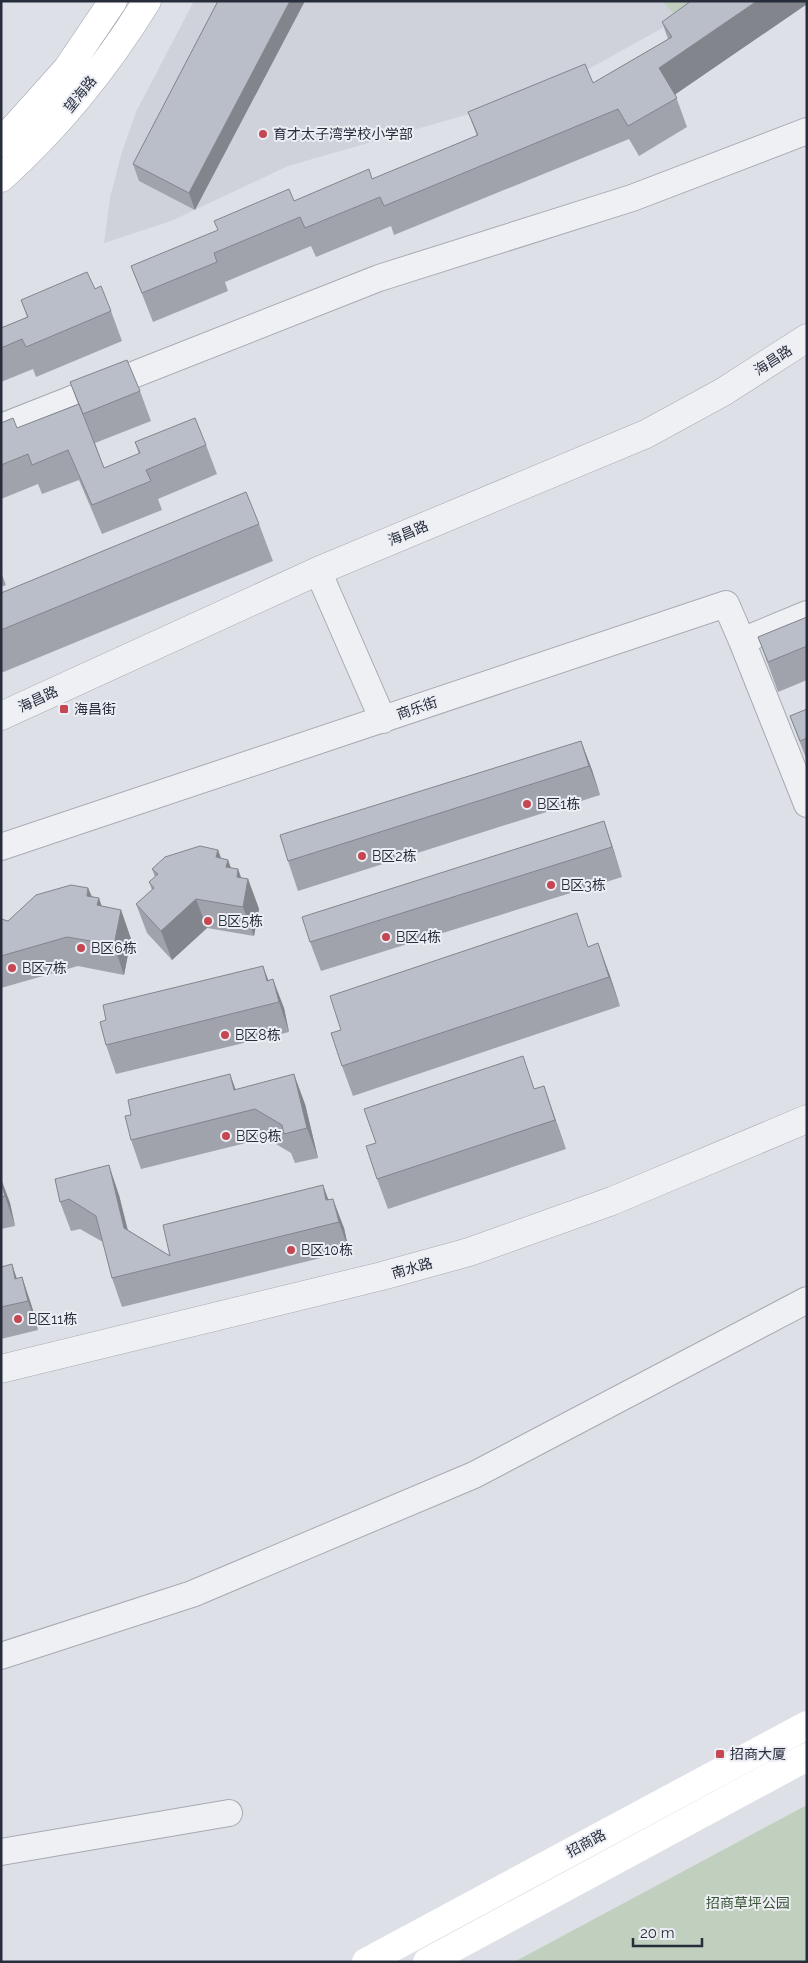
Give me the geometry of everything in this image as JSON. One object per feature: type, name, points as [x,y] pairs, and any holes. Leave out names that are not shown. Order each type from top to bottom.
[{"type":"main road","name":"望海路","points":[[1,143],[67,70],[113,1]]},
{"type":"main road","name":"望海路","points":[[1,178],[22,159],[79,97],[132,26],[147,1]]},
{"type":"main road","name":"招商路","points":[[366,1962],[807,1725]]},
{"type":"main road","name":"招商路","points":[[427,1962],[807,1757]]},
{"type":"street","points":[[1,427],[379,278],[632,198],[807,131]]},
{"type":"street","name":"海昌路","points":[[1,716],[318,571],[646,434],[723,392],[807,338]]},
{"type":"street","points":[[318,571],[383,720]]},
{"type":"street","name":"商乐街","points":[[1,847],[726,604],[742,641]]},
{"type":"street","points":[[807,614],[742,641],[807,804]]},
{"type":"street","name":"南水路","points":[[1,1369],[382,1276],[469,1252],[612,1201],[807,1119]]},
{"type":"street","points":[[1,1656],[192,1594],[474,1475],[807,1300]]},
{"type":"street","points":[[1,1852],[229,1813]]},
{"type":"shaded area","name":"育才太子湾学校小学部","points":[[194,1],[703,1],[659,30],[585,71],[469,114],[288,166],[171,221],[104,243],[110,198],[121,155],[136,112]]},
{"type":"green space","points":[[662,1],[698,1],[676,16]]},
{"type":"green space","name":"招商草坪公园","points":[[807,1805],[807,1962],[514,1962]]},
{"type":"building","points":[[218,1],[290,1],[189,193],[133,164]]},
{"type":"building","points":[[691,1],[757,1],[659,68],[677,98],[628,126],[618,109],[384,206],[380,197],[305,228],[300,217],[214,253],[217,262],[142,293],[131,266],[218,230],[214,221],[289,189],[294,201],[369,169],[372,179],[478,135],[468,112],[585,64],[593,83],[672,37],[662,22]]},
{"type":"building","points":[[87,272],[95,289],[101,286],[111,311],[26,347],[22,339],[1,348],[1,328],[28,317],[21,300]]},
{"type":"building","points":[[127,360],[140,391],[83,414],[70,382]]},
{"type":"building","points":[[79,404],[104,468],[140,453],[135,442],[195,418],[206,445],[146,470],[151,481],[92,505],[68,450],[32,465],[28,454],[1,465],[1,423],[13,418],[17,428]]},
{"type":"building","points":[[246,492],[259,524],[1,630],[1,593]]},
{"type":"building","points":[[807,617],[807,646],[768,662],[758,637]]},
{"type":"building","points":[[807,709],[807,738],[800,741],[790,716]]},
{"type":"building","points":[[581,741],[589,766],[288,861],[280,835]]},
{"type":"building","points":[[604,821],[612,847],[310,942],[302,917]]},
{"type":"building","points":[[200,846],[218,850],[216,857],[228,860],[226,867],[238,869],[237,877],[248,879],[243,907],[196,899],[161,931],[136,904],[154,888],[149,882],[158,874],[152,869],[165,857]]},
{"type":"building","points":[[71,885],[88,888],[87,896],[99,898],[97,905],[121,910],[114,945],[67,937],[1,956],[1,919],[8,921],[36,895]]},
{"type":"building","points":[[577,913],[588,947],[598,943],[609,977],[342,1066],[331,1033],[341,1030],[330,996]]},
{"type":"building","points":[[263,966],[267,981],[273,979],[279,1002],[106,1045],[100,1022],[106,1020],[103,1005]]},
{"type":"building","points":[[523,1056],[534,1089],[544,1086],[555,1120],[377,1179],[366,1146],[376,1143],[364,1109]]},
{"type":"building","points":[[230,1074],[234,1090],[294,1074],[307,1128],[284,1134],[282,1125],[255,1109],[131,1140],[125,1116],[131,1115],[128,1100]]},
{"type":"building","points":[[109,1165],[124,1228],[170,1256],[163,1225],[323,1185],[326,1200],[333,1199],[339,1222],[112,1278],[96,1216],[69,1199],[60,1202],[55,1179]]},
{"type":"building","points":[[1,1182],[5,1196],[1,1197]]},
{"type":"building","points":[[12,1264],[15,1279],[22,1277],[28,1301],[1,1307],[1,1267]]},
{"type":"place","name":"育才太子湾学校小学部","points":[[263,134]]},
{"type":"place","name":"海昌街","points":[[64,709]]},
{"type":"place","name":"B区1栋","points":[[527,804]]},
{"type":"place","name":"B区2栋","points":[[362,856]]},
{"type":"place","name":"B区3栋","points":[[551,885]]},
{"type":"place","name":"B区5栋","points":[[208,921]]},
{"type":"place","name":"B区4栋","points":[[386,937]]},
{"type":"place","name":"B区6栋","points":[[81,948]]},
{"type":"place","name":"B区7栋","points":[[12,968]]},
{"type":"place","name":"B区8栋","points":[[225,1035]]},
{"type":"place","name":"B区9栋","points":[[226,1136]]},
{"type":"place","name":"B区10栋","points":[[291,1250]]},
{"type":"place","name":"B区11栋","points":[[18,1319]]},
{"type":"place","name":"招商大厦","points":[[720,1754]]}]
